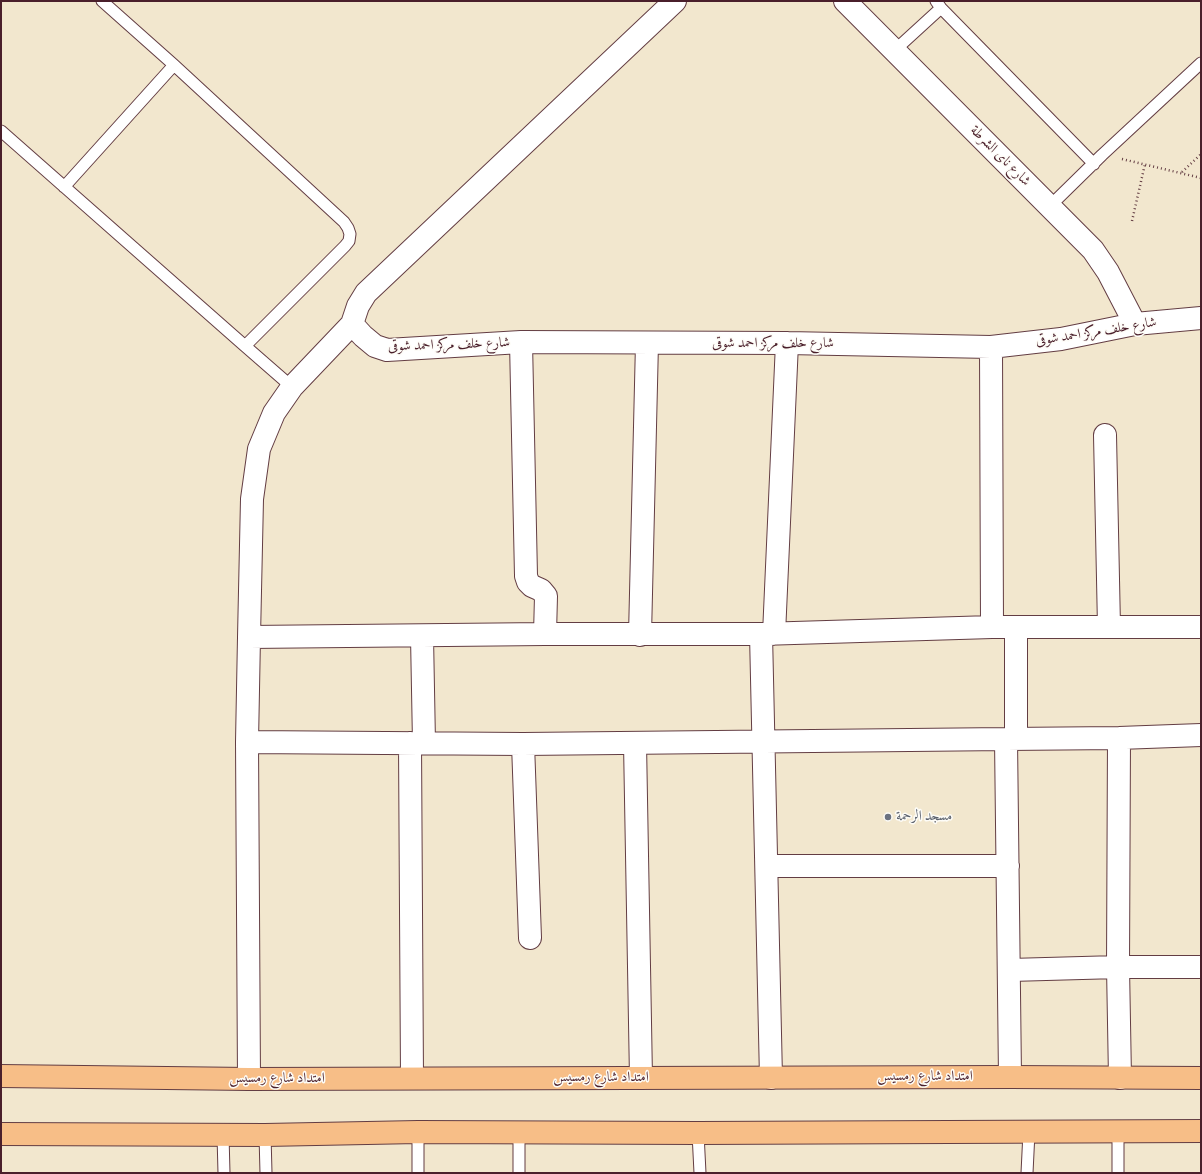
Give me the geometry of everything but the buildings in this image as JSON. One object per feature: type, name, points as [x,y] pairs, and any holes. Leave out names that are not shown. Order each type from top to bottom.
[{"type":"main road","name":"امتداد شارع رمسيس","points":[[1,1076],[250,1079],[1010,1077],[1201,1078]]},
{"type":"main road","points":[[1,1134],[265,1135],[418,1132],[698,1133],[1201,1131]]},
{"type":"street","points":[[250,1079],[247,742],[248,637],[252,499],[259,449],[274,413],[292,387],[352,324],[358,306],[366,293],[675,1]]},
{"type":"street","name":"شارع ناى الشرطة","points":[[845,1],[1093,250],[1108,272],[1135,324]]},
{"type":"street","name":"شارع خلف مركز احمد شوقى","points":[[352,324],[375,346],[387,350],[521,342],[787,343],[991,347],[1061,339],[1135,324],[1201,318]]},
{"type":"street","points":[[521,342],[526,576],[528,582],[532,586],[541,590],[546,596],[545,634]]},
{"type":"street","points":[[640,635],[647,343]]},
{"type":"street","points":[[771,1078],[764,741],[768,634],[787,343]]},
{"type":"street","points":[[991,347],[992,627]]},
{"type":"street","points":[[1105,435],[1109,627]]},
{"type":"street","points":[[248,637],[545,634],[768,634],[992,627],[1201,627]]},
{"type":"street","points":[[1010,1077],[1008,866],[1011,739],[1016,627]]},
{"type":"street","points":[[412,1078],[417,743],[422,636]]},
{"type":"street","points":[[247,742],[523,744],[1119,738],[1201,735]]},
{"type":"street","points":[[1119,738],[1118,967],[1120,1078]]},
{"type":"street","points":[[635,743],[641,1078]]},
{"type":"street","points":[[523,744],[530,938]]},
{"type":"street","points":[[767,866],[1008,866]]},
{"type":"street","points":[[1010,970],[1118,967],[1201,967]]},
{"type":"lane","points":[[102,1],[174,65],[344,222],[348,228],[350,234],[349,241],[345,246],[245,346]]},
{"type":"lane","points":[[894,51],[939,5],[1094,164]]},
{"type":"lane","points":[[1050,206],[1102,155],[1201,63]]},
{"type":"lane","points":[[64,187],[174,65]]},
{"type":"lane","points":[[1,131],[292,387]]},
{"type":"lane","points":[[418,1132],[418,1173]]},
{"type":"lane","points":[[1027,1173],[1029,1132]]},
{"type":"lane","points":[[1118,1132],[1118,1173]]},
{"type":"lane","points":[[519,1133],[519,1173]]},
{"type":"lane","points":[[698,1133],[700,1173]]},
{"type":"lane","points":[[223,1135],[224,1173]]},
{"type":"lane","points":[[265,1135],[266,1173]]},
{"type":"path","points":[[1182,172],[1201,154]]},
{"type":"path","points":[[1102,155],[1182,172],[1201,178]]},
{"type":"path","points":[[1132,221],[1145,164]]},
{"type":"place","name":"مسجد الرحمة","points":[[888,817]]}]
